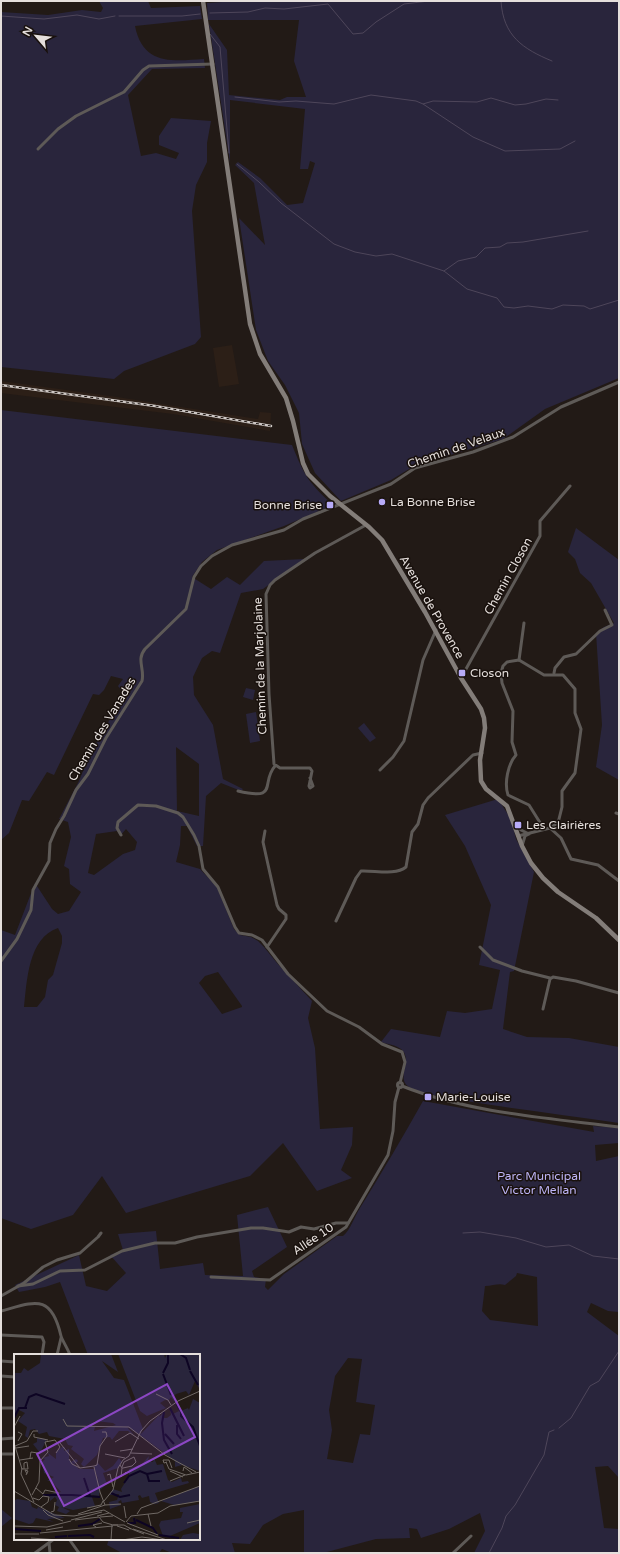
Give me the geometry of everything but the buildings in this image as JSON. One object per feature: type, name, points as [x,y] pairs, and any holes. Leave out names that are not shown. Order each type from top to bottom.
[{"type":"street","name":"Avenue de Provence","points":[[203,1],[250,324],[254,341],[265,364],[286,398],[306,469],[313,480],[339,505],[366,525],[382,540],[436,630],[461,678],[481,709],[484,718],[481,781],[486,789],[507,806],[522,846],[531,863],[543,878],[558,892],[596,918],[619,940]]},
{"type":"street","points":[[38,149],[58,129],[76,116],[124,92],[143,70],[149,66],[213,64]]},
{"type":"street","name":"Chemin de Velaux","points":[[339,505],[391,484],[415,468],[473,452],[513,437],[561,407],[619,382]]},
{"type":"street","name":"Chemin Closon","points":[[461,678],[540,536],[538,525],[540,521],[570,486]]},
{"type":"street","name":"Chemin des Vanades","points":[[1,961],[17,939],[30,910],[33,890],[49,861],[50,843],[56,829],[76,790],[88,774],[99,750],[142,681],[143,674],[140,662],[141,655],[145,649],[186,609],[194,577],[201,566],[212,556],[232,545],[284,530],[303,519],[339,505]]},
{"type":"street","name":"Chemin de la Marjolaine","points":[[275,766],[269,694],[267,632],[268,590],[275,580],[315,553],[366,525]]},
{"type":"street","points":[[554,673],[555,668],[564,657],[576,654],[600,631],[611,626],[612,623],[605,610]]},
{"type":"street","points":[[520,660],[524,623]]},
{"type":"street","points":[[380,770],[394,756],[404,741],[423,660],[436,630]]},
{"type":"street","points":[[518,836],[550,828],[558,823],[562,807],[562,791],[575,773],[581,729],[575,713],[575,689],[565,676],[554,673],[544,675],[520,660],[508,662],[503,666],[500,673],[502,683],[513,711],[512,742],[516,755],[511,760],[506,788],[508,795],[529,805],[544,829]]},
{"type":"street","points":[[336,921],[358,873],[363,871],[386,873],[401,870],[406,867],[412,832],[420,818],[423,805],[428,798],[473,755],[482,753]]},
{"type":"street","points":[[238,791],[258,794],[263,792],[267,788],[271,771],[275,766],[280,768],[310,768],[312,771],[310,778]]},
{"type":"street","name":"Allée 10","points":[[121,835],[117,828],[118,822],[138,805],[156,806],[182,815],[194,835],[203,869],[218,887],[235,928],[239,933],[252,935],[262,940],[288,974],[322,1008],[359,1027],[382,1044],[402,1052],[405,1062],[400,1083],[401,1087],[395,1102],[393,1131],[388,1155],[343,1230],[270,1280],[211,1278]]},
{"type":"street","points":[[514,823],[528,834]]},
{"type":"street","points":[[550,828],[561,838],[571,859],[598,865],[619,881]]},
{"type":"street","points":[[265,831],[263,842],[277,905],[286,915],[286,919],[267,947]]},
{"type":"street","points":[[522,846],[525,836],[528,834]]},
{"type":"street","points":[[480,947],[493,960],[522,971],[550,978],[576,981],[619,993]]},
{"type":"street","points":[[543,1009],[550,978]]},
{"type":"street","points":[[401,1087],[421,1094],[486,1108],[619,1127]]},
{"type":"street","points":[[18,1286],[33,1284],[60,1271],[86,1270],[122,1251],[155,1243],[175,1242],[246,1229],[263,1228],[289,1232],[301,1227],[314,1229],[336,1222],[348,1223]]},
{"type":"street","points":[[1,1296],[18,1286],[43,1267],[57,1260],[80,1253],[101,1233]]},
{"type":"street","points":[[1,1311],[35,1303],[41,1304],[51,1310],[55,1316],[61,1338],[66,1344],[70,1354]]},
{"type":"street","points":[[1,1335],[42,1337],[44,1342],[42,1354]]},
{"type":"street","points":[[57,1354],[61,1338]]},
{"type":"street","points":[[1,1361],[14,1362]]},
{"type":"street","points":[[1,1376],[14,1377]]},
{"type":"street","points":[[1,1408],[14,1408]]},
{"type":"street","points":[[1,1439],[14,1438]]},
{"type":"street","points":[[1,1454],[14,1454]]},
{"type":"street","points":[[453,1553],[471,1536]]},
{"type":"street","points":[[35,1553],[52,1540]]},
{"type":"street","points":[[69,1540],[79,1553]]},
{"type":"street","points":[[48,1543],[50,1553]]},
{"type":"shaded area","points":[[232,345],[239,384],[219,387],[213,348]]},
{"type":"shaded area","points":[[1,381],[258,419],[260,412],[271,413],[270,431],[173,414],[1,393]]},
{"type":"green space","points":[[99,1],[148,1],[151,8],[200,6],[202,19],[135,26],[139,39],[152,55],[171,60],[204,59],[205,68],[152,69],[128,95],[141,156],[156,153],[176,159],[179,153],[159,145],[159,136],[171,118],[211,121],[207,143],[207,162],[196,185],[192,211],[201,337],[195,344],[124,371],[114,379],[1,367],[1,12],[48,15],[82,10],[101,12],[103,8]]},
{"type":"green space","points":[[237,1],[619,1],[619,378],[545,409],[503,439],[414,466],[391,480],[341,501],[315,473],[302,444],[299,413],[285,385],[268,361],[256,330],[239,218],[265,245],[254,183],[235,165],[238,162],[260,178],[287,205],[303,203],[315,163],[310,161],[308,169],[300,169],[305,109],[230,100],[230,162],[209,24],[227,50],[229,95],[280,100],[287,97],[306,97],[294,61],[299,20],[208,20],[207,3]]},
{"type":"green space","points":[[1,410],[292,445],[300,465],[312,484],[333,505],[284,526],[217,550],[202,562],[192,577],[211,589],[227,577],[240,585],[264,561],[304,559],[263,589],[241,593],[220,653],[212,651],[202,658],[193,677],[194,695],[213,725],[223,779],[243,789],[241,791],[221,783],[206,796],[203,846],[197,846],[187,826],[181,826],[180,845],[176,862],[200,869],[217,887],[234,929],[240,935],[251,937],[258,941],[312,1001],[308,1018],[315,1048],[320,1129],[353,1127],[352,1145],[341,1170],[352,1178],[317,1191],[283,1143],[250,1176],[126,1213],[102,1176],[73,1215],[31,1229],[1,1218],[1,930],[15,935],[35,883],[52,909],[58,914],[69,911],[81,892],[70,884],[69,869],[64,866],[71,837],[68,822],[59,819],[79,781],[93,746],[102,737],[100,735],[125,696],[118,686],[123,679],[111,676],[104,690],[99,695],[93,694],[54,775],[47,772],[29,801],[22,800],[9,833],[1,840]],"holes":[[[176,747],[199,764],[199,816],[177,811]],[[126,829],[137,842],[135,850],[123,854],[94,875],[88,873],[96,834],[117,831],[120,836]],[[58,928],[62,936],[62,943],[53,975],[48,980],[45,997],[37,1007],[24,1007],[26,985],[31,962],[40,941],[48,933]],[[218,972],[242,1007],[222,1014],[199,983],[205,976]]]},
{"type":"green space","points":[[576,528],[619,560],[619,780],[596,767],[602,725],[596,633],[604,627],[614,623],[591,583],[580,573],[575,559],[568,552]]},
{"type":"green space","points":[[246,688],[255,690],[253,700],[243,697]]},
{"type":"green space","points":[[256,712],[260,741],[250,743],[246,714]]},
{"type":"green space","points":[[364,723],[376,738],[370,742],[358,728]]},
{"type":"green space","points":[[498,799],[511,819],[516,839],[534,872],[514,971],[510,972],[503,1029],[527,1037],[569,1038],[619,1047],[619,1123],[480,1103],[420,1092],[409,1087],[405,1083],[405,1053],[399,1048],[381,1042],[391,1029],[440,1037],[447,1011],[465,1013],[492,1009],[500,970],[479,965],[491,905],[465,846],[445,815]]},
{"type":"green space","name":"Parc Municipal Victor Mellan","points":[[423,1101],[594,1132],[593,1126],[619,1128],[619,1143],[595,1145],[596,1161],[619,1156],[619,1312],[608,1311],[591,1303],[587,1312],[619,1336],[619,1478],[608,1466],[595,1467],[604,1528],[619,1529],[619,1553],[474,1553],[485,1531],[480,1513],[449,1529],[421,1538],[417,1529],[409,1528],[410,1538],[376,1539],[323,1553],[304,1553],[304,1510],[283,1514],[263,1525],[250,1544],[232,1543],[235,1553],[172,1553],[162,1549],[159,1553],[122,1553],[107,1545],[109,1540],[200,1540],[200,1354],[88,1354],[60,1282],[45,1287],[19,1292],[15,1285],[79,1255],[86,1286],[107,1291],[126,1273],[110,1255],[123,1250],[118,1234],[156,1231],[160,1269],[203,1263],[205,1275],[243,1276],[237,1215],[268,1207],[287,1247],[252,1271],[254,1277],[266,1279],[265,1287],[268,1290],[284,1274],[337,1236],[343,1236],[346,1233]],"holes":[[[517,1273],[537,1277],[538,1326],[490,1320],[482,1311],[485,1286],[500,1284],[505,1285],[516,1276]],[[348,1358],[362,1359],[356,1402],[375,1405],[370,1435],[360,1434],[353,1463],[327,1459],[332,1430],[329,1410],[335,1376]]]},
{"type":"green space","points":[[1,1509],[12,1518],[1,1527]]},
{"type":"waterway","points":[[210,13],[248,12],[265,8],[284,9],[328,4],[353,34],[363,33],[376,22],[404,4],[429,1]]},
{"type":"waterway","points":[[501,1],[506,23],[516,40],[532,51],[552,61]]},
{"type":"waterway","points":[[119,16],[182,16],[200,14]]},
{"type":"waterway","points":[[1,16],[44,19],[77,15],[99,19],[115,16]]},
{"type":"waterway","points":[[210,34],[220,47],[229,153]]},
{"type":"waterway","points":[[235,97],[279,102],[296,101],[334,104],[371,95],[416,101],[423,104],[433,101],[477,102],[491,98],[515,105],[546,99],[558,100]]},
{"type":"waterway","points":[[423,104],[473,137],[505,151],[560,149],[575,141]]},
{"type":"waterway","points":[[237,164],[281,203],[334,244],[355,252],[376,256],[392,254],[444,271],[467,289],[497,298],[504,307],[514,308],[528,306],[552,309],[563,305],[584,306],[590,309],[619,300]]},
{"type":"waterway","points":[[444,271],[458,261],[476,257],[485,248],[500,247],[507,243],[523,242],[588,231]]},
{"type":"waterway","points":[[463,1233],[480,1232],[516,1238],[546,1247],[569,1245],[593,1256],[619,1259]]},
{"type":"waterway","points":[[559,1428],[571,1418],[590,1386],[599,1381],[619,1351]]},
{"type":"waterway","points":[[489,1553],[502,1528],[506,1516],[515,1505],[544,1455],[549,1432],[554,1430]]},
{"type":"railway","points":[[1,385],[155,406],[271,426]]},
{"type":"place","name":"La Bonne Brise","points":[[382,502]]},
{"type":"place","name":"Bonne Brise","points":[[330,505]]},
{"type":"place","name":"Closon","points":[[462,673]]},
{"type":"place","name":"Les Clairières","points":[[518,825]]},
{"type":"place","name":"Marie-Louise","points":[[428,1097]]}]
